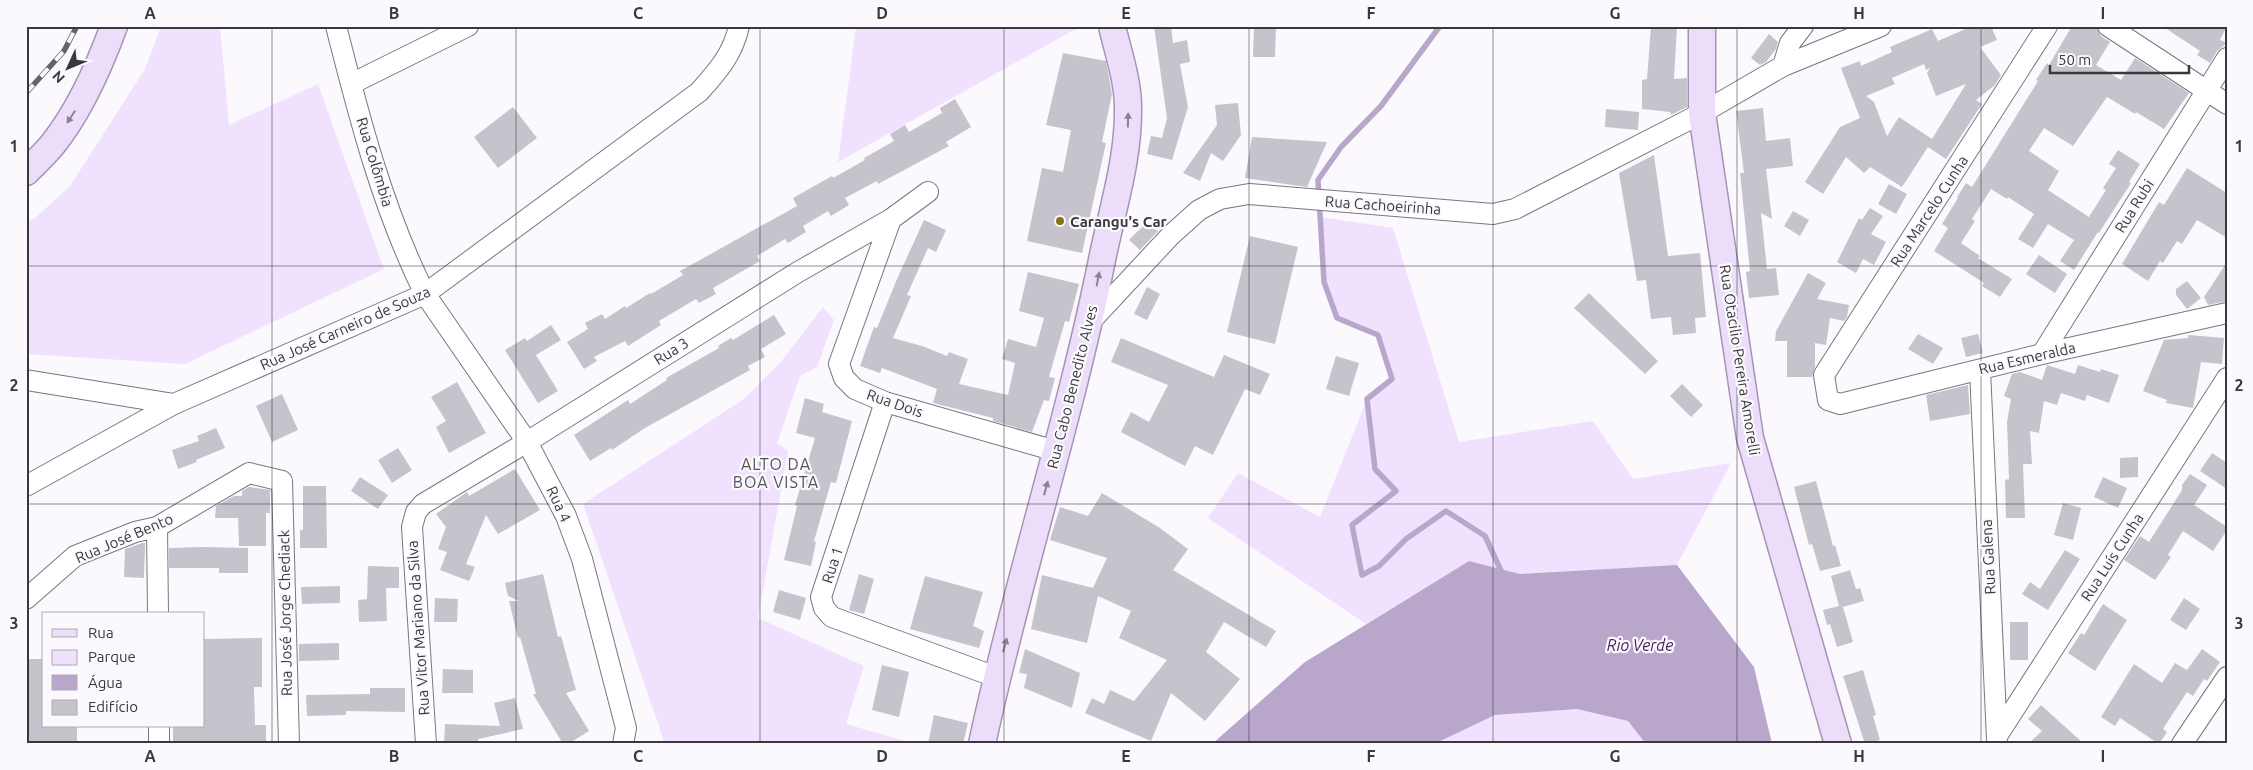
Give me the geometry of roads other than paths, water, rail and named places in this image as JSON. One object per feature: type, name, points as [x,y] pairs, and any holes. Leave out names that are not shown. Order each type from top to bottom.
[{"type":"main road","points":[[26,172],[53,144],[75,111],[104,54],[114,26]]},
{"type":"main road","name":"Rua Cabo Benedito Alves","points":[[982,744],[996,677],[1090,322],[1128,138],[1128,105],[1123,69],[1112,26]]},
{"type":"main road","name":"Rua Otacilio Pereira Amorelli","points":[[1702,26],[1702,114],[1750,438],[1838,744]]},
{"type":"street","name":"Rua Colômbia","points":[[336,26],[351,84],[392,220],[425,294]]},
{"type":"street","points":[[351,84],[468,26]]},
{"type":"street","name":"Rua José Carneiro de Souza","points":[[26,486],[174,404],[425,294],[699,92],[722,67],[735,43],[739,26]]},
{"type":"street","points":[[1783,66],[1790,43],[1803,26]]},
{"type":"street","name":"Rua Cachoeirinha","points":[[1090,322],[1171,235],[1199,210],[1220,199],[1249,194],[1493,214],[1515,209],[1702,114],[1783,66],[1881,26]]},
{"type":"street","name":"Rua Marcelo Cunha","points":[[1828,400],[1824,375],[2047,26]]},
{"type":"street","points":[[2108,26],[2227,104]]},
{"type":"street","name":"Rua Rubi","points":[[2042,354],[2227,58]]},
{"type":"street","name":"Rua 3","points":[[416,512],[430,498],[527,442],[798,272],[891,219],[928,192]]},
{"type":"street","name":"Rua Dois","points":[[891,219],[838,364],[844,378],[855,389],[886,402],[1056,451]]},
{"type":"street","name":"Rua 4","points":[[425,294],[527,442],[566,516],[582,559],[626,728],[623,744]]},
{"type":"street","name":"Rua Esmeralda","points":[[1828,400],[1840,404],[2042,354],[2227,313]]},
{"type":"street","name":"Rua Galena","points":[[1980,370],[1997,740]]},
{"type":"street","name":"Rua Luís Cunha","points":[[1997,740],[2227,378]]},
{"type":"street","points":[[26,380],[174,404]]},
{"type":"street","name":"Rua 1","points":[[886,402],[821,597],[824,608],[832,617],[996,677]]},
{"type":"street","name":"Rua José Bento","points":[[26,599],[75,556],[135,532],[157,527],[249,472],[282,482]]},
{"type":"street","name":"Rua José Jorge Chediack","points":[[282,482],[289,744]]},
{"type":"street","name":"Rua Vitor Mariano da Silva","points":[[416,512],[412,527],[426,744]]},
{"type":"street","points":[[157,527],[158,612]]},
{"type":"street","points":[[2182,744],[2227,677]]},
{"type":"street","points":[[159,728],[159,744]]},
{"type":"water","name":"Rio Verde","points":[[1469,561],[1520,574],[1677,565],[1754,667],[1772,744],[1646,744],[1628,721],[1577,709],[1495,715],[1434,744],[1212,744],[1305,662]]},
{"type":"waterway","points":[[1440,26],[1381,106],[1341,147],[1318,180],[1324,282],[1337,318],[1378,335],[1392,379],[1367,399],[1375,469],[1396,491],[1352,525],[1362,575],[1379,566],[1406,539],[1446,511],[1485,536],[1503,575]]},
{"type":"railway","points":[[26,93],[64,51],[77,26]]},
{"type":"place","name":"Carangu's Car","points":[[1060,221]]},
{"type":"district","name":"ALTO DA BOA VISTA","points":[[776,473]]}]
